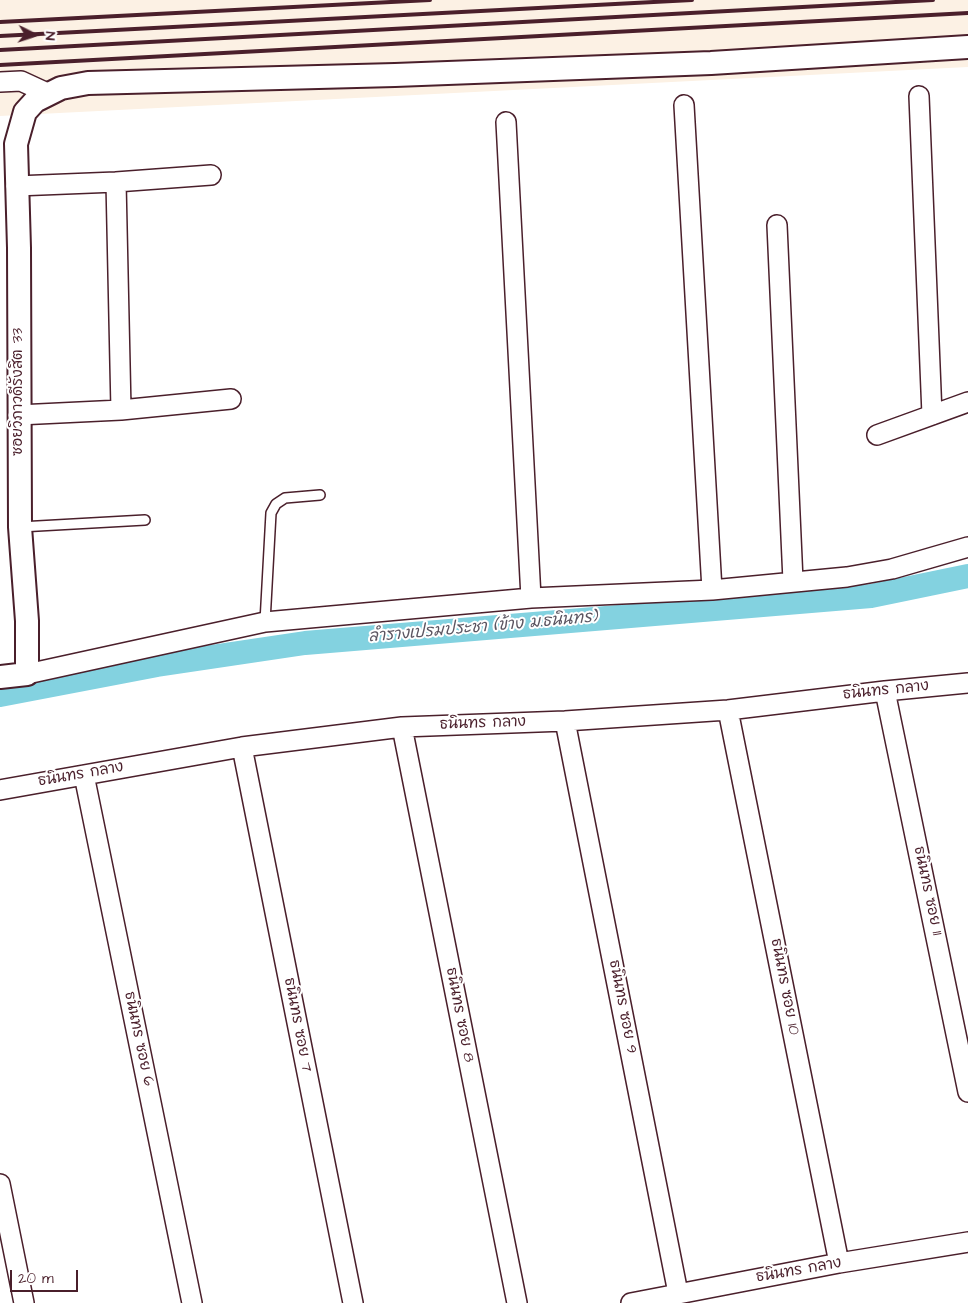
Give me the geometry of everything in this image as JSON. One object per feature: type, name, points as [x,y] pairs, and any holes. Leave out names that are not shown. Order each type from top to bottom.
[{"type":"street","points":[[0,82],[21,81],[47,93],[75,84],[88,83],[385,76],[691,64],[968,47]]},
{"type":"street","name":"ซอยวิภาวดีรังสิต 33","points":[[27,674],[27,622],[20,527],[18,415],[19,248],[16,144],[25,112],[35,101],[47,93]]},
{"type":"street","points":[[919,96],[932,415]]},
{"type":"street","points":[[684,105],[712,590]]},
{"type":"street","points":[[506,122],[531,598]]},
{"type":"street","points":[[16,186],[211,176]]},
{"type":"street","points":[[116,182],[121,410]]},
{"type":"street","points":[[776,225],[793,581]]},
{"type":"street","points":[[18,415],[121,410],[231,399]]},
{"type":"street","points":[[877,435],[968,402]]},
{"type":"street","points":[[0,678],[27,674],[265,622],[531,598],[712,590],[847,577],[892,570],[968,548]]},
{"type":"street","name":"ธนินทร กลาง","points":[[0,790],[242,747],[402,727],[565,721],[728,710],[968,683]]},
{"type":"street","name":"ธนินทร ซอย 11","points":[[885,691],[968,1092]]},
{"type":"street","name":"ธนินทร ซอย 10","points":[[728,710],[839,1263]]},
{"type":"street","name":"ธนินทร ซอย 9","points":[[565,721],[678,1293]]},
{"type":"street","name":"ธนินทร ซอย 8","points":[[402,727],[517,1303]]},
{"type":"street","name":"ธนินทร ซอย 7","points":[[242,747],[353,1303]]},
{"type":"street","name":"ธนินทร ซอย 6","points":[[84,775],[192,1303]]},
{"type":"street","points":[[0,1184],[24,1303]]},
{"type":"street","name":"ธนินทร กลาง","points":[[631,1303],[839,1263],[968,1242]]},
{"type":"lane","points":[[265,622],[271,513],[276,504],[285,498],[320,495]]},
{"type":"lane","points":[[20,527],[145,520]]},
{"type":"shaded area","points":[[0,0],[968,0],[968,67],[0,116]]},
{"type":"waterway","name":"ลำรางเปรมประชา (ข้าง ม.ธนินทร)","points":[[0,695],[157,665],[305,643],[871,596],[968,576]]},
{"type":"railway","points":[[0,22],[430,0]]},
{"type":"railway","points":[[0,36],[692,0]]},
{"type":"railway","points":[[0,50],[933,0]]},
{"type":"railway","points":[[0,65],[968,13]]}]
